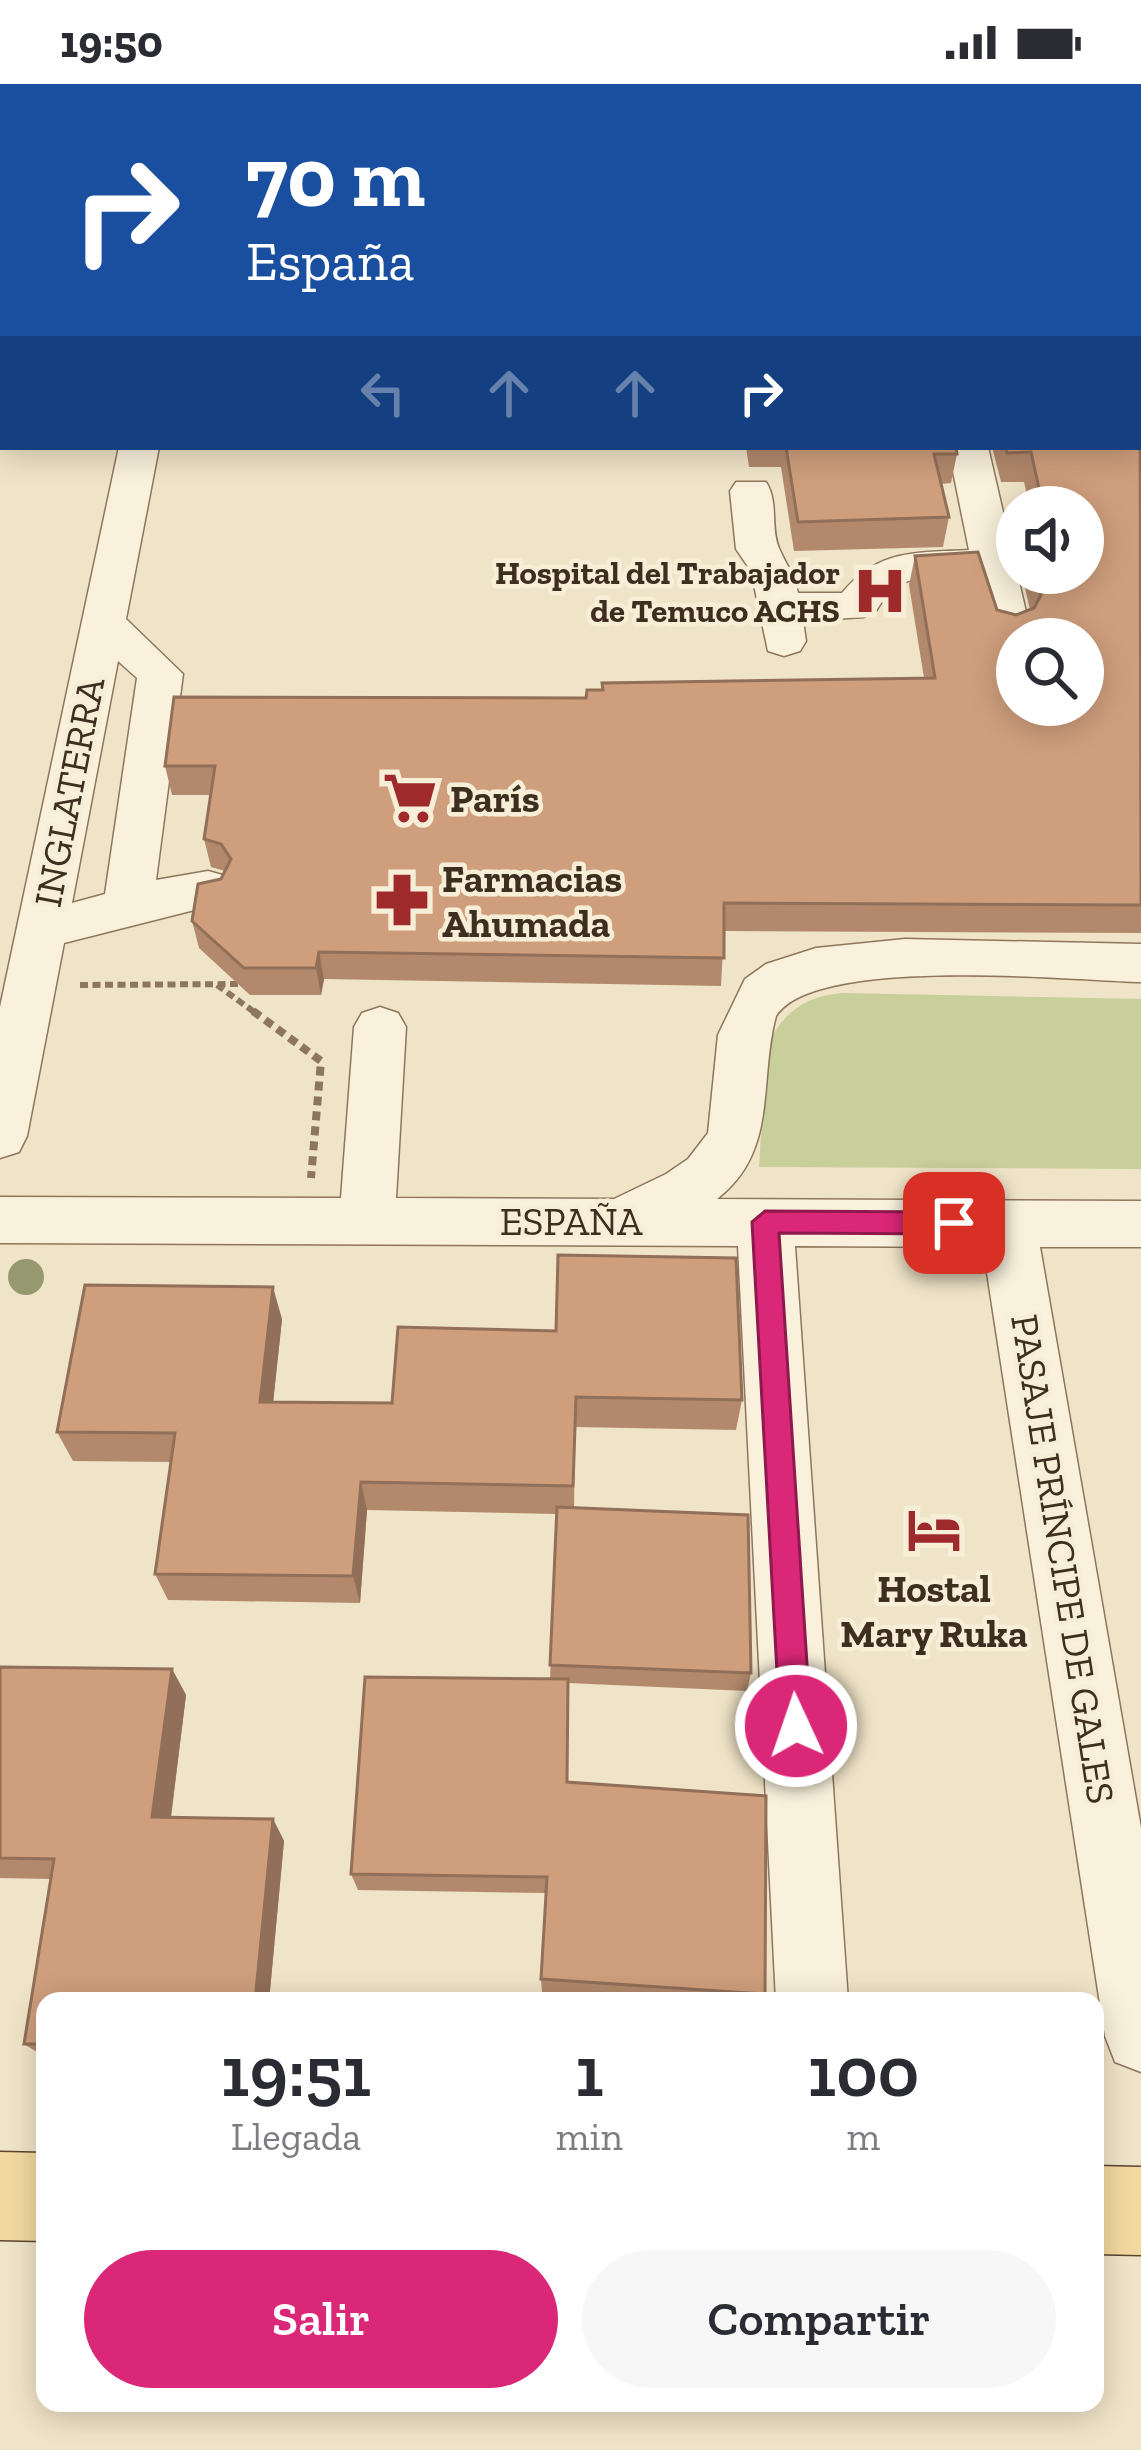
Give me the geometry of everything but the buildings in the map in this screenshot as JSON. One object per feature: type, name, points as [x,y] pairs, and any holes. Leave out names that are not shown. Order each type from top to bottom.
[{"type":"main road","points":[[0,2196],[36,2197]]},
{"type":"main road","points":[[1104,2210],[1141,2211]]},
{"type":"street","name":"INGLATERRA","points":[[0,1136],[138,450]]},
{"type":"street","points":[[969,450],[1005,618]]},
{"type":"street","points":[[751,491],[757,549],[772,569],[782,624],[861,601],[872,580],[901,568],[993,562]]},
{"type":"street","points":[[103,623],[160,674],[128,905]]},
{"type":"street","points":[[41,931],[128,905],[208,889]]},
{"type":"street","points":[[614,1220],[700,1183],[728,1153],[736,1131],[748,1025],[769,987],[785,977],[839,964],[914,960],[1141,963]]},
{"type":"street","points":[[368,1221],[380,1027]]},
{"type":"street","name":"ESPAÑA","points":[[0,1220],[1141,1224]]},
{"type":"street","points":[[765,1222],[811,1992]]},
{"type":"street","name":"PASAJE PRÍNCIPE DE GALES","points":[[1008,1224],[1141,2036]]},
{"type":"path","points":[[30,985],[239,985]]},
{"type":"path","points":[[217,985],[321,1061],[307,1221]]},
{"type":"green space","points":[[843,993],[1141,999],[1141,1169],[759,1167],[766,1050],[772,1037],[795,1009],[816,998]]},
{"type":"place","name":"Hospital del Trabajador de Temuco ACHS","points":[[880,591]]},
{"type":"place","name":"París","points":[[410,798]]},
{"type":"place","name":"Farmacias Ahumada","points":[[402,900]]},
{"type":"place","name":"Hostal Mary Ruka","points":[[934,1530]]},
{"type":"route","points":[[796,1726],[765,1222],[954,1223]]}]
